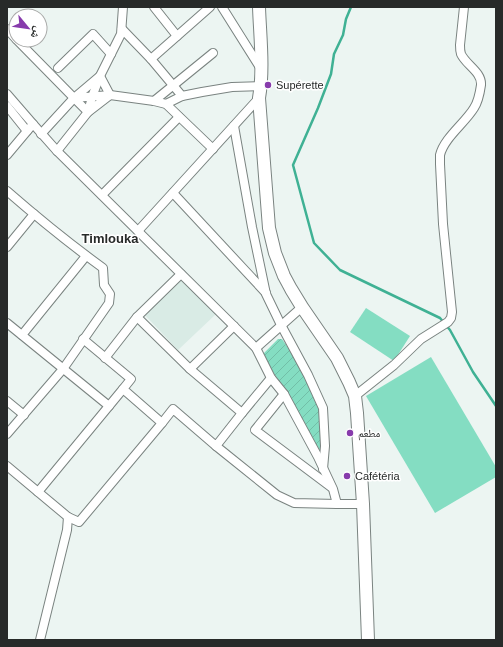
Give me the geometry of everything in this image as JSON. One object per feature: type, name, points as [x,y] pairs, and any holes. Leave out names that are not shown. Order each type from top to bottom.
[{"type":"street","points":[[88,112],[100,76],[121,34],[123,7]]},
{"type":"street","points":[[154,7],[177,36]]},
{"type":"street","points":[[150,59],[210,7]]},
{"type":"street","points":[[222,7],[261,69]]},
{"type":"street","points":[[259,7],[261,69],[260,92],[269,228],[272,241],[284,276],[302,307],[337,358],[355,396],[363,504],[368,640]]},
{"type":"street","points":[[355,396],[394,365],[420,339],[448,322],[451,318],[452,312],[442,224],[440,155],[449,139],[474,109],[481,84],[478,75],[462,56],[460,51],[464,7]]},
{"type":"street","points":[[122,29],[182,96]]},
{"type":"street","points":[[58,68],[93,34],[111,54]]},
{"type":"street","points":[[23,48],[88,112]]},
{"type":"street","points":[[154,101],[213,53]]},
{"type":"street","points":[[42,134],[74,98],[100,76]]},
{"type":"street","points":[[100,76],[110,95]]},
{"type":"street","points":[[166,104],[182,96],[232,87],[260,92]]},
{"type":"street","points":[[138,231],[234,126],[260,92]]},
{"type":"street","points":[[7,94],[30,127]]},
{"type":"street","points":[[74,98],[110,95],[166,104],[213,149]]},
{"type":"street","points":[[57,151],[88,112],[110,95]]},
{"type":"street","points":[[7,106],[30,127],[42,134],[57,151],[256,348],[271,378],[284,394],[324,469],[333,488],[337,504]]},
{"type":"street","points":[[102,195],[179,117]]},
{"type":"street","points":[[234,126],[252,227],[266,294],[308,375],[323,408],[325,446],[324,469]]},
{"type":"street","points":[[7,155],[30,127]]},
{"type":"street","points":[[7,191],[86,256],[103,268],[104,285],[110,294],[109,303],[63,369],[7,434]]},
{"type":"street","points":[[173,193],[266,294]]},
{"type":"street","points":[[7,247],[34,214]]},
{"type":"street","points":[[22,335],[86,256]]},
{"type":"street","points":[[105,358],[137,317],[181,274]]},
{"type":"street","points":[[256,348],[302,307]]},
{"type":"street","points":[[137,317],[190,369],[242,413]]},
{"type":"street","points":[[7,323],[109,406]]},
{"type":"street","points":[[190,369],[234,326]]},
{"type":"street","points":[[38,492],[131,379],[83,339]]},
{"type":"street","points":[[216,446],[271,378]]},
{"type":"street","points":[[123,389],[162,423]]},
{"type":"street","points":[[284,394],[255,430],[333,488]]},
{"type":"street","points":[[7,401],[24,414]]},
{"type":"street","points":[[7,466],[68,517],[79,522],[173,409],[277,495],[294,503],[363,504]]},
{"type":"street","points":[[40,640],[67,530],[68,517]]},
{"type":"shaded area","points":[[183,278],[216,314],[178,350],[144,314]]},
{"type":"green space","points":[[366,308],[410,336],[394,361],[350,332]]},
{"type":"green space","points":[[278,339],[282,339],[297,361],[321,407],[321,451],[290,398],[264,358],[263,354]]},
{"type":"green space","points":[[431,357],[496,467],[496,477],[435,513],[366,396]]},
{"type":"waterway","points":[[351,7],[346,19],[343,35],[334,54],[331,74],[293,165],[314,243],[340,270],[440,318],[450,330],[473,372],[496,406]]},
{"type":"place","name":"Supérette","points":[[268,85]]},
{"type":"place","name":"مطعم","points":[[350,433]]},
{"type":"place","name":"Cafétéria","points":[[347,476]]},
{"type":"district","name":"Timlouka","points":[[110,238]]}]
